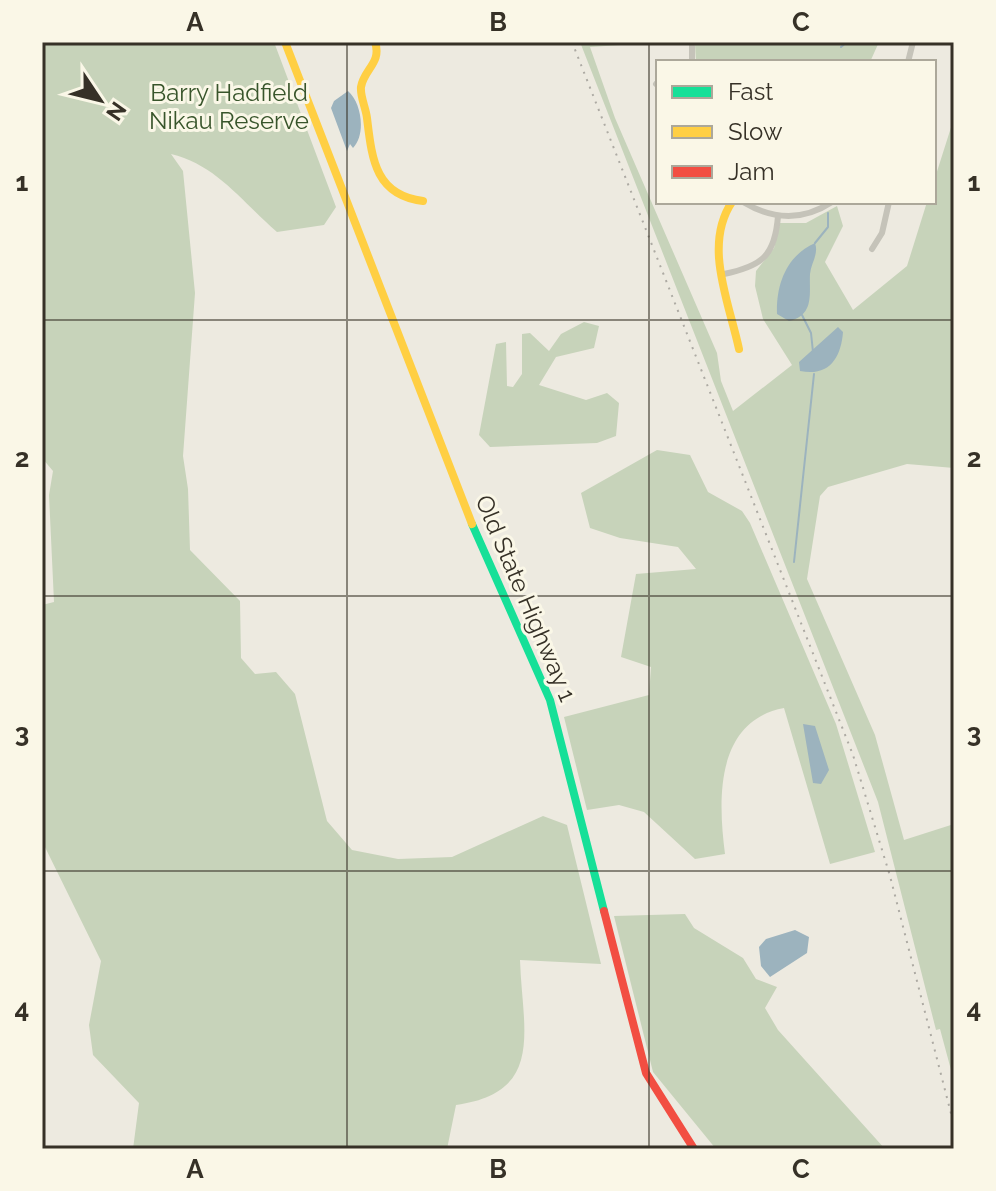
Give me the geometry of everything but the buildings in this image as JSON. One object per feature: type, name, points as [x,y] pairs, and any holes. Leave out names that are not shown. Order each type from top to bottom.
[{"type":"main road","name":"Old State Highway 1","points":[[288,42],[449,471],[550,700],[646,1073],[694,1149]]},
{"type":"main road","points":[[375,42],[378,60],[361,91],[374,162],[386,188],[394,196],[423,201]]},
{"type":"main road","points":[[731,204],[716,232],[739,349]]},
{"type":"street","points":[[692,46],[692,60]]},
{"type":"street","points":[[748,204],[778,216],[815,211],[828,204]]},
{"type":"street","points":[[813,204],[815,211]]},
{"type":"street","points":[[872,249],[882,233],[889,204]]},
{"type":"street","points":[[724,274],[752,268],[760,262],[776,237],[778,216]]},
{"type":"green space","name":"Barry Hadfield Nikau Reserve","points":[[42,42],[274,42],[336,207],[324,225],[277,232],[216,176],[187,159],[171,154],[183,171],[195,293],[183,456],[188,489],[190,550],[240,601],[241,658],[255,674],[276,672],[295,694],[327,821],[352,850],[398,859],[452,857],[543,816],[567,825],[601,964],[520,960],[524,1033],[516,1072],[504,1087],[485,1098],[456,1105],[447,1149],[133,1149],[139,1103],[93,1055],[89,1025],[101,961],[42,841],[42,605],[54,602],[49,495],[53,471],[42,458]]},
{"type":"green space","points":[[580,42],[666,42],[590,47],[615,118],[717,353],[721,381],[733,411],[792,365],[763,319],[755,286],[756,271],[774,248],[780,223],[806,223],[837,206],[843,226],[825,262],[853,310],[907,266],[926,204],[936,204],[936,175],[954,118],[954,468],[907,464],[828,487],[820,496],[807,579],[875,735],[904,840],[954,824],[954,1081],[940,1029],[936,1030],[878,802]]},
{"type":"green space","points":[[686,42],[879,42],[871,60],[696,60],[695,44]]},
{"type":"green space","points":[[584,322],[599,326],[594,348],[556,357],[539,385],[586,400],[607,393],[619,403],[616,436],[597,443],[490,447],[479,435],[496,344],[506,342],[507,386],[513,387],[522,374],[522,334],[530,333],[549,351],[561,334]]},
{"type":"green space","points":[[657,450],[690,455],[708,492],[742,511],[750,523],[836,724],[875,852],[830,864],[784,708],[761,716],[745,729],[733,746],[722,788],[725,854],[695,859],[644,812],[619,805],[587,810],[564,717],[649,695],[651,667],[621,657],[636,574],[696,569],[678,547],[620,538],[590,528],[581,493]]},
{"type":"green space","points":[[685,914],[694,928],[743,958],[756,979],[777,987],[765,1008],[778,1030],[885,1149],[716,1149],[653,1072],[614,916]]},
{"type":"water","points":[[348,91],[357,103],[361,127],[357,142],[353,148],[350,144],[347,151],[331,108],[334,101]]},
{"type":"water","points":[[815,243],[807,309],[789,321],[777,314],[781,282],[790,264]]},
{"type":"water","points":[[838,327],[843,332],[842,341],[832,364],[819,371],[800,371],[799,362]]},
{"type":"water","points":[[803,724],[815,726],[829,770],[821,784],[813,783]]},
{"type":"water","points":[[795,930],[809,937],[807,953],[770,977],[761,966],[759,947],[766,939]]},
{"type":"waterway","points":[[841,47],[847,42]]},
{"type":"waterway","points":[[815,243],[828,227],[828,213]]},
{"type":"waterway","points":[[802,315],[811,333],[813,352]]},
{"type":"waterway","points":[[794,562],[814,374]]},
{"type":"railway","points":[[572,42],[853,755],[890,876],[954,1125]]},
{"type":"traffic: fast","points":[[472,524],[550,700],[604,911]]},
{"type":"traffic: slow","points":[[285,42],[472,524]]},
{"type":"traffic: slow","points":[[375,42],[376,55],[361,87],[374,161],[379,173],[395,191],[423,201]]},
{"type":"traffic: slow","points":[[731,204],[719,236],[719,255],[739,349]]},
{"type":"traffic: jam","points":[[604,911],[646,1073],[694,1149]]}]
